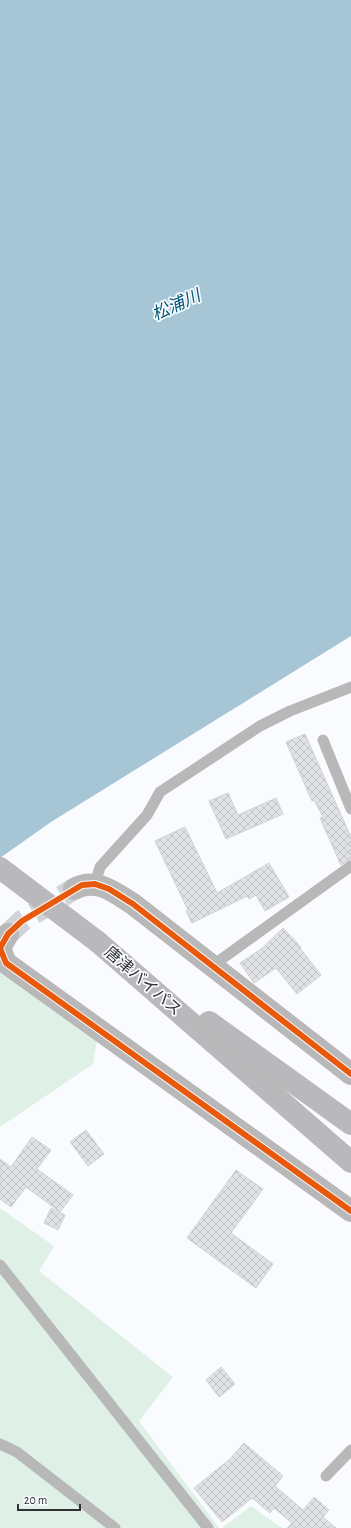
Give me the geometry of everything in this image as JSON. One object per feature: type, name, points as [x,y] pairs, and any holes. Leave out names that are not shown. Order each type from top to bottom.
[{"type":"highway","points":[[0,868],[98,942]]},
{"type":"highway","name":"唐津バイパス","points":[[98,942],[351,1124]]},
{"type":"highway","name":"唐津バイパス","points":[[98,942],[351,1162]]},
{"type":"street","points":[[74,889],[82,885],[95,884],[109,889],[133,904],[351,1074]]},
{"type":"street","points":[[8,934],[0,948],[6,963],[351,1211]]},
{"type":"lane","points":[[95,884],[100,867],[147,816],[160,792],[260,726],[290,711],[351,688]]},
{"type":"lane","points":[[323,740],[351,809]]},
{"type":"lane","points":[[212,966],[351,866]]},
{"type":"lane","points":[[0,1265],[208,1528]]},
{"type":"lane","points":[[0,1444],[17,1452],[115,1528]]},
{"type":"lane","points":[[326,1476],[351,1450]]},
{"type":"shaded area","points":[[0,969],[97,1040],[93,1064],[0,1127]]},
{"type":"shaded area","points":[[0,1208],[54,1246],[39,1271],[173,1377],[139,1421],[219,1528],[0,1528]]},
{"type":"shaded area","points":[[251,1506],[282,1528],[222,1528]]},
{"type":"water","name":"松浦川","points":[[0,0],[351,0],[351,636],[51,822],[0,858]]},
{"type":"building","points":[[305,734],[351,837],[351,859],[341,865],[320,818],[323,817],[314,800],[312,801],[286,742]]},
{"type":"building","points":[[228,793],[238,815],[276,798],[283,814],[226,839],[209,801]]},
{"type":"building","points":[[185,827],[217,893],[269,863],[289,897],[265,911],[256,895],[249,899],[247,896],[192,923],[186,911],[188,910],[155,841]]},
{"type":"building","points":[[283,928],[301,947],[300,948],[321,975],[297,994],[276,968],[254,983],[240,963],[261,949]]},
{"type":"building","points":[[86,1130],[104,1154],[88,1166],[70,1142]]},
{"type":"building","points":[[32,1137],[51,1150],[37,1169],[73,1195],[60,1212],[26,1187],[11,1207],[0,1199],[0,1159],[11,1167]]},
{"type":"building","points":[[236,1170],[263,1189],[231,1233],[273,1264],[256,1288],[187,1238]]},
{"type":"building","points":[[51,1208],[65,1215],[58,1230],[44,1223]]},
{"type":"building","points":[[221,1367],[235,1384],[219,1397],[206,1380]]},
{"type":"building","points":[[244,1443],[283,1476],[275,1486],[303,1510],[314,1497],[329,1510],[323,1517],[336,1528],[287,1528],[292,1523],[274,1508],[270,1513],[252,1498],[222,1522],[194,1488],[230,1459]]},
{"type":"tunnel","points":[[8,934],[22,921],[74,889]]},
{"type":"cycle path","points":[[351,1074],[133,904],[109,889],[95,884],[82,885],[22,921],[8,934],[0,948],[6,963],[351,1211]]}]
